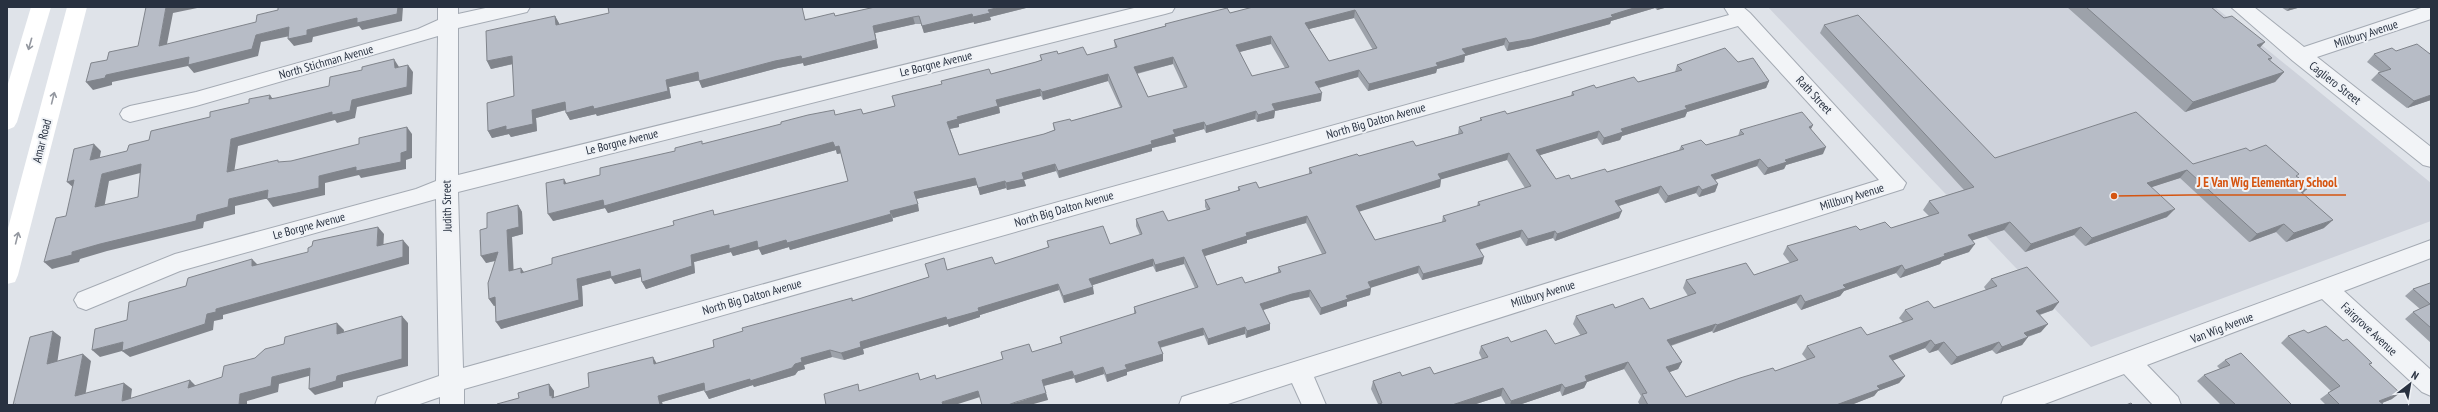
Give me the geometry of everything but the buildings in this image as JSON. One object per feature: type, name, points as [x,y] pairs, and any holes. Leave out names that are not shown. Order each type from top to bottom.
[{"type":"main road","points":[[7,122],[41,7]]},
{"type":"main road","name":"Amar Road","points":[[7,275],[77,7]]},
{"type":"street","name":"North Stichman Avenue","points":[[130,114],[196,99],[426,34],[448,15],[520,7]]},
{"type":"street","name":"Le Borgne Avenue","points":[[86,300],[175,264],[420,196],[447,186],[1165,7]]},
{"type":"street","name":"Cagliero Street","points":[[2241,7],[2300,56],[2431,159]]},
{"type":"street","name":"Millbury Avenue","points":[[2300,56],[2431,12]]},
{"type":"street","name":"Rath Street","points":[[1738,13],[1895,184]]},
{"type":"street","name":"North Big Dalton Avenue","points":[[388,405],[451,382],[1738,13]]},
{"type":"street","name":"Judith Street","points":[[448,15],[447,186],[452,405]]},
{"type":"street","name":"Millbury Avenue","points":[[1191,405],[1895,184]]},
{"type":"street","name":"Van Wig Avenue","points":[[2013,405],[2129,363],[2431,249]]},
{"type":"street","name":"Fairgrove Avenue","points":[[2326,289],[2431,385]]},
{"type":"street","points":[[2129,363],[2169,405]]},
{"type":"street","points":[[1298,371],[1314,405]]},
{"type":"shaded area","points":[[1768,7],[2215,7],[2431,183],[2431,221],[2091,347]]},
{"type":"place","name":"J E Van Wig Elementary School","points":[[2114,196]]}]
